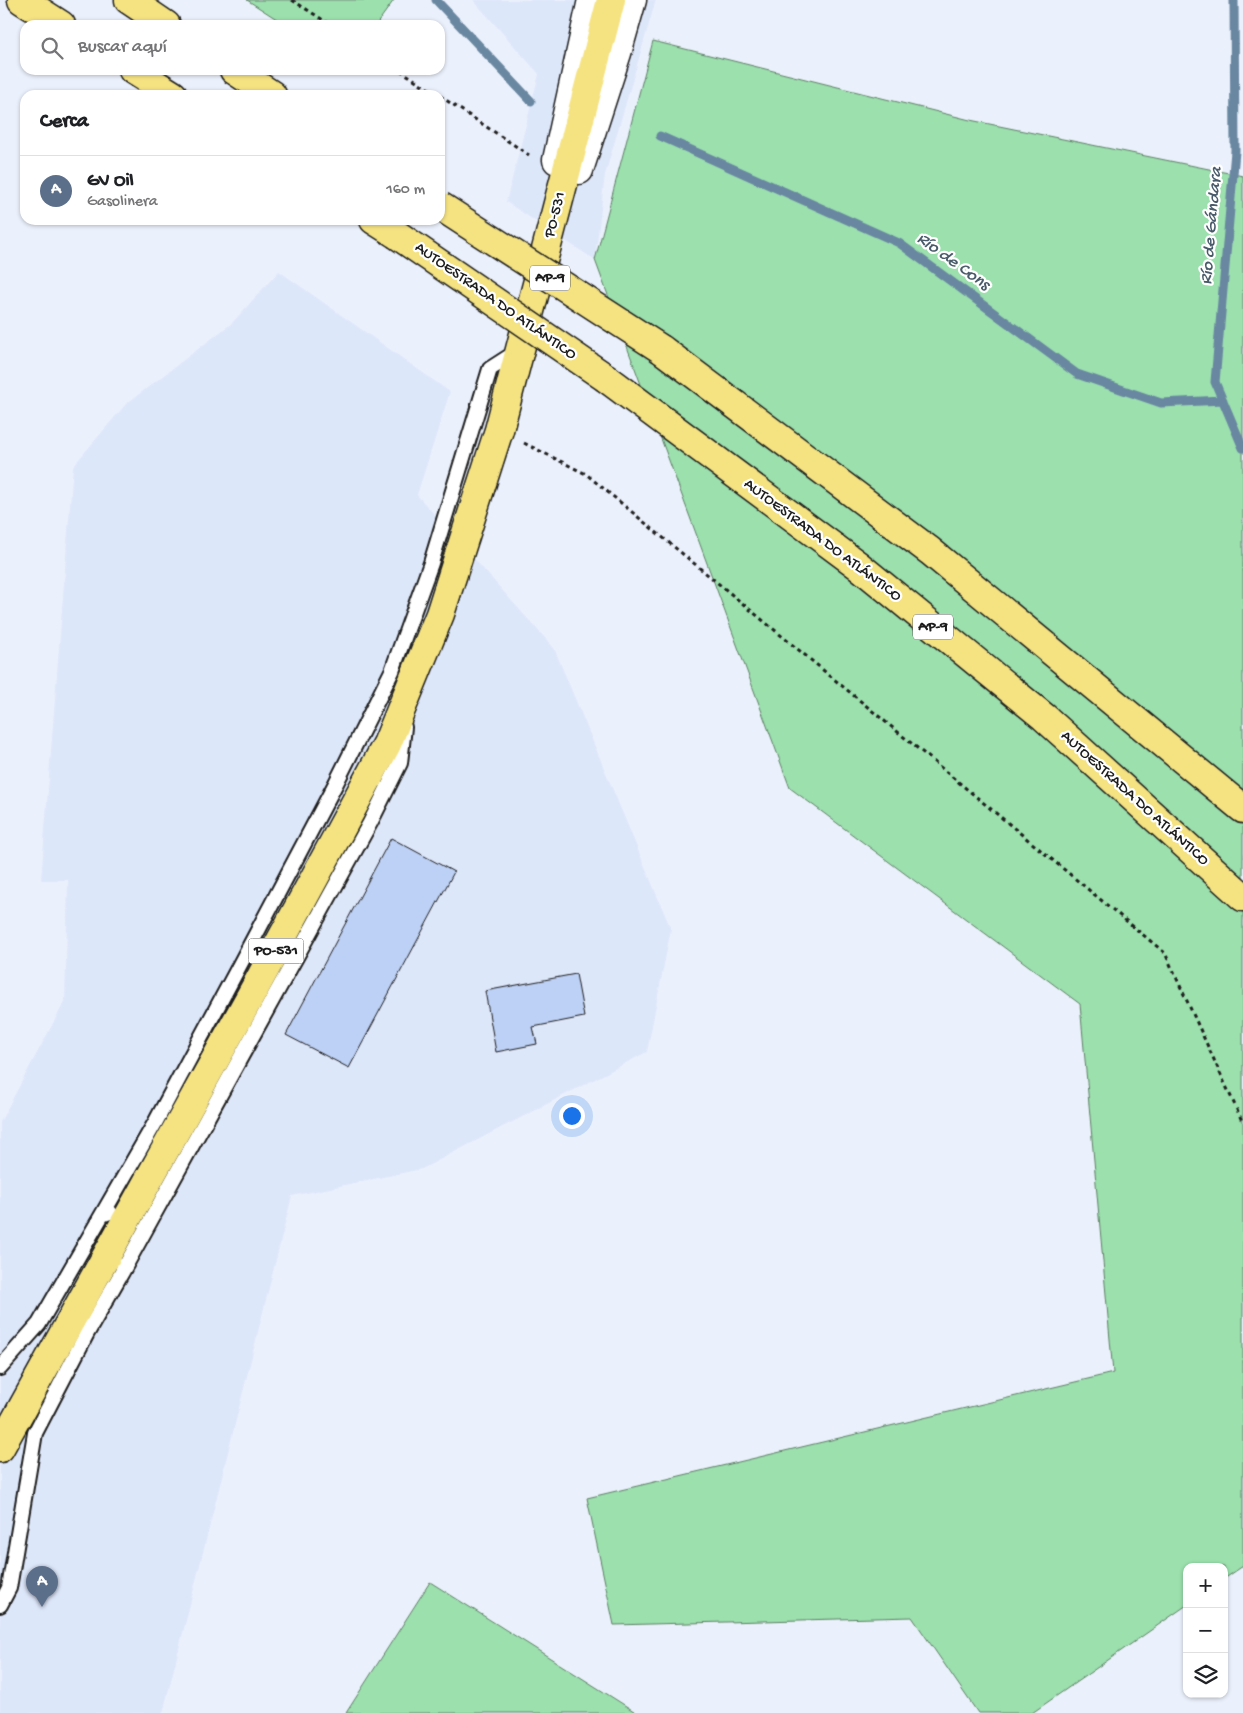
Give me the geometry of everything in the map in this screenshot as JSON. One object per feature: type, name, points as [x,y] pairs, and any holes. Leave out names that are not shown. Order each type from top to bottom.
[{"type":"main road","points":[[22,0],[53,20]]},
{"type":"main road","points":[[129,0],[159,20]]},
{"type":"main road","name":"PO-531","points":[[0,1448],[252,995],[387,744],[440,614],[499,430],[611,0]]},
{"type":"main road","points":[[141,75],[165,90]]},
{"type":"main road","points":[[242,75],[264,90]]},
{"type":"main road","name":"AP-9","points":[[445,209],[661,350],[930,551],[1243,810]]},
{"type":"main road","name":"AUTOESTRADA DO ATLÁNTICO","points":[[385,227],[606,378],[867,573],[1044,717],[1243,897]]},
{"type":"street","name":"PO-531","points":[[564,179],[592,0]]},
{"type":"street","name":"PO-531","points":[[564,179],[617,53],[632,0]]},
{"type":"street","points":[[554,221],[564,179]]},
{"type":"lane","points":[[0,1368],[39,1324],[155,1123],[336,783],[392,671],[431,563],[490,369],[520,349]]},
{"type":"lane","points":[[0,1605],[9,1588],[35,1433],[87,1333],[370,823],[400,763],[407,695]]},
{"type":"lane","points":[[102,1215],[138,1198]]},
{"type":"lane","points":[[122,1272],[138,1198]]},
{"type":"path","points":[[292,0],[323,20]]},
{"type":"path","points":[[408,75],[430,90]]},
{"type":"path","points":[[445,100],[564,179]]},
{"type":"path","points":[[499,430],[586,474],[1165,953],[1243,1122]]},
{"type":"shaded area","points":[[473,0],[656,0],[605,175],[595,260],[506,202],[539,74]]},
{"type":"shaded area","points":[[279,271],[450,392],[417,495],[554,648],[671,929],[647,1052],[422,1169],[292,1196],[163,1713],[0,1713],[0,1122],[65,1001],[68,880],[41,880],[73,466],[126,404],[232,323]]},
{"type":"green space","points":[[247,0],[394,0],[380,20],[278,20]]},
{"type":"green space","points":[[653,41],[970,120],[1243,176],[1243,1566],[1228,1576],[1228,1563],[1183,1563],[1183,1608],[1032,1713],[978,1713],[912,1617],[614,1625],[587,1498],[1113,1373],[1080,1004],[790,788],[595,260]]},
{"type":"green space","points":[[430,1582],[637,1713],[346,1713]]},
{"type":"building","points":[[391,838],[454,872],[349,1068],[286,1035]]},
{"type":"building","points":[[576,974],[584,1017],[533,1027],[537,1044],[496,1052],[485,991]]},
{"type":"waterway","name":"Río de Cons","points":[[436,0],[531,101]]},
{"type":"waterway","name":"Río de Gándara","points":[[1234,0],[1235,151],[1215,382],[1243,448]]},
{"type":"waterway","name":"Río de Cons","points":[[660,136],[899,243],[1077,374],[1161,403],[1223,400]]},
{"type":"place","name":"GV Oil","points":[[42,1607]]}]
